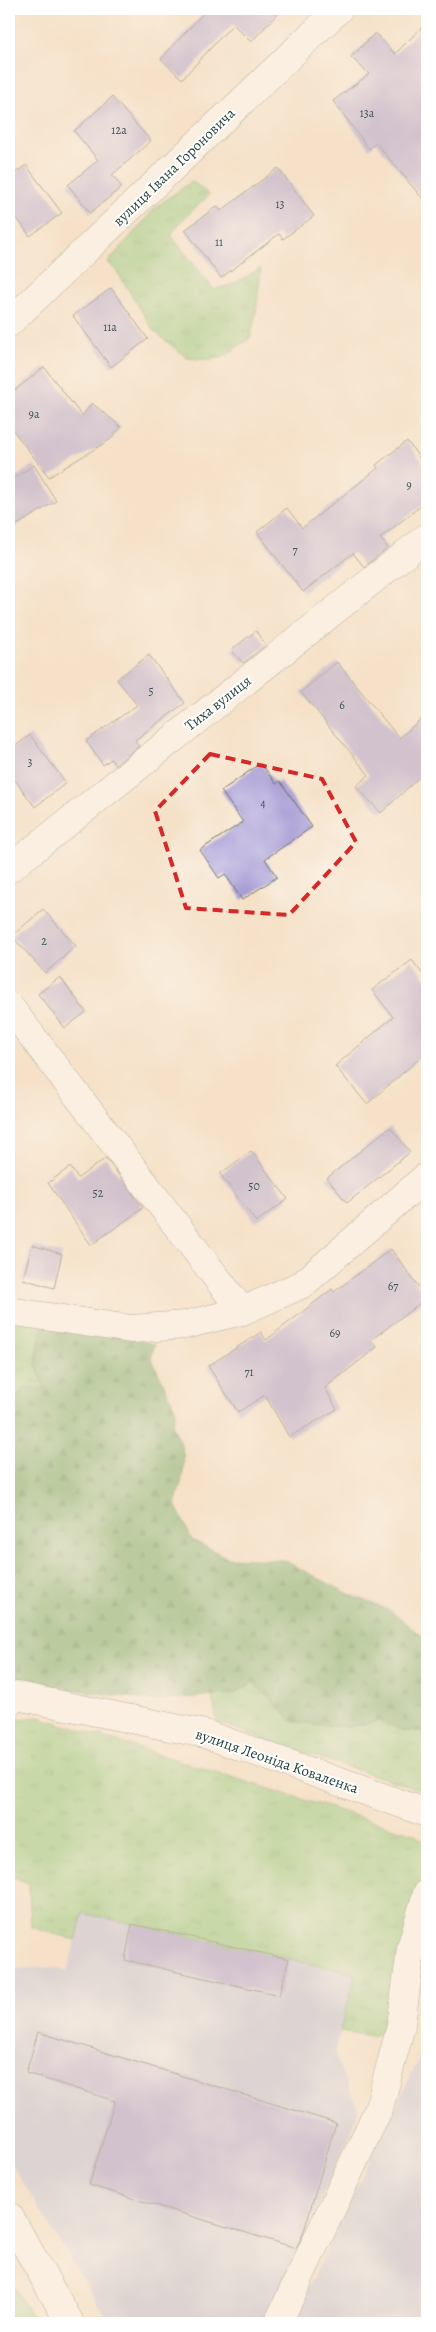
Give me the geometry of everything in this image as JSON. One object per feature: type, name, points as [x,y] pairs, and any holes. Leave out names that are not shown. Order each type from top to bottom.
[{"type":"street","name":"вулиця Івана Гороновича","points":[[9,324],[339,9]]},
{"type":"street","name":"Тиха вулиця","points":[[9,869],[427,537]]},
{"type":"street","points":[[9,1006],[242,1311]]},
{"type":"street","points":[[9,1311],[131,1329],[185,1325],[242,1311],[303,1284],[427,1176]]},
{"type":"street","name":"вулиця Леоніда Коваленка","points":[[9,1702],[17,1696],[205,1734],[427,1813]]},
{"type":"street","points":[[278,2323],[379,2108],[401,2026],[411,1948],[427,1893]]},
{"type":"street","points":[[9,2216],[70,2323]]},
{"type":"highlighted area","points":[[210,754],[322,779],[356,842],[289,915],[186,908],[155,811]]},
{"type":"shaded area","points":[[83,1913],[356,1974],[334,2053],[358,2109],[354,2125],[267,2323],[110,2323],[9,2160],[9,1969],[51,1967],[67,1972]]},
{"type":"shaded area","points":[[427,2042],[427,2323],[291,2323]]},
{"type":"green space","points":[[192,181],[209,195],[181,221],[171,235],[214,290],[235,283],[261,268],[256,312],[250,338],[224,357],[210,360],[187,358],[154,331],[118,273],[108,262],[157,206]]},
{"type":"green space","points":[[9,1314],[55,1316],[46,1389],[24,1388],[9,1411]]},
{"type":"green space","points":[[42,1326],[97,1332],[155,1344],[151,1357],[176,1410],[172,1426],[178,1436],[183,1455],[183,1474],[175,1504],[192,1540],[228,1558],[283,1560],[351,1595],[389,1610],[427,1640],[427,1731],[405,1731],[379,1721],[348,1727],[294,1722],[253,1682],[236,1693],[155,1701],[49,1686],[20,1677],[9,1684],[9,1411],[24,1388],[45,1389],[36,1364]]},
{"type":"green space","points":[[253,1682],[294,1722],[348,1727],[379,1721],[405,1731],[427,1731],[427,1792],[289,1748],[217,1722],[212,1696],[236,1693]]},
{"type":"green space","points":[[39,1717],[414,1834],[427,1844],[427,1893],[401,2026],[371,2036],[340,2031],[356,1974],[83,1913],[76,1940],[31,1927],[29,1883],[9,1875],[9,1720]]},
{"type":"green space","points":[[9,2278],[36,2323],[9,2323]]},
{"type":"building","points":[[207,9],[282,9],[251,42],[233,24],[182,79],[161,59]]},
{"type":"building","points":[[427,22],[427,204],[376,143],[369,149],[333,101],[369,74],[351,57],[375,33],[395,54]]},
{"type":"building","points":[[112,97],[151,141],[112,175],[122,187],[90,213],[68,185],[98,160],[74,131]]},
{"type":"building","points":[[26,165],[62,213],[30,236],[9,207],[9,178]]},
{"type":"building","points":[[278,168],[314,216],[283,239],[279,234],[221,278],[185,230],[217,206],[221,211]]},
{"type":"building","points":[[111,288],[148,339],[111,367],[73,316]]},
{"type":"building","points":[[44,367],[82,416],[92,403],[121,427],[111,439],[49,477],[9,425],[9,395]]},
{"type":"building","points":[[407,441],[427,468],[427,501],[380,538],[388,548],[364,567],[353,553],[303,592],[257,532],[287,508],[302,528],[378,468],[376,465]]},
{"type":"building","points":[[34,465],[56,501],[9,530],[9,481]]},
{"type":"building","points":[[256,631],[266,645],[243,663],[231,650]]},
{"type":"building","points":[[149,655],[185,703],[135,740],[139,746],[115,765],[111,759],[103,765],[86,741],[137,705],[117,679]]},
{"type":"building","points":[[337,662],[399,738],[427,714],[427,770],[381,813],[356,786],[369,775],[301,692]]},
{"type":"building","points":[[30,735],[66,783],[35,807],[9,772],[9,751]]},
{"type":"building","points":[[261,763],[276,784],[280,781],[312,827],[265,859],[277,877],[242,900],[225,874],[219,878],[200,850],[243,822],[221,791]]},
{"type":"building","points":[[43,909],[76,946],[45,973],[12,936]]},
{"type":"building","points":[[412,960],[427,980],[427,1052],[367,1104],[335,1066],[393,1017],[372,990]]},
{"type":"building","points":[[60,977],[86,1012],[65,1028],[38,994]]},
{"type":"building","points":[[390,1127],[410,1152],[347,1203],[327,1178]]},
{"type":"building","points":[[251,1151],[288,1199],[256,1222],[220,1174]]},
{"type":"building","points":[[106,1158],[143,1208],[91,1245],[48,1183],[70,1167],[78,1178]]},
{"type":"building","points":[[32,1245],[62,1254],[54,1288],[23,1279]]},
{"type":"building","points":[[391,1249],[427,1298],[371,1340],[377,1347],[325,1388],[337,1409],[289,1437],[265,1395],[238,1412],[208,1366],[261,1332],[266,1340],[332,1289],[334,1292]]},
{"type":"building","points":[[132,1924],[289,1959],[279,1995],[125,1960]]},
{"type":"building","points":[[38,2032],[336,2123],[303,2234],[296,2248],[89,2185],[115,2101],[26,2073]]}]
